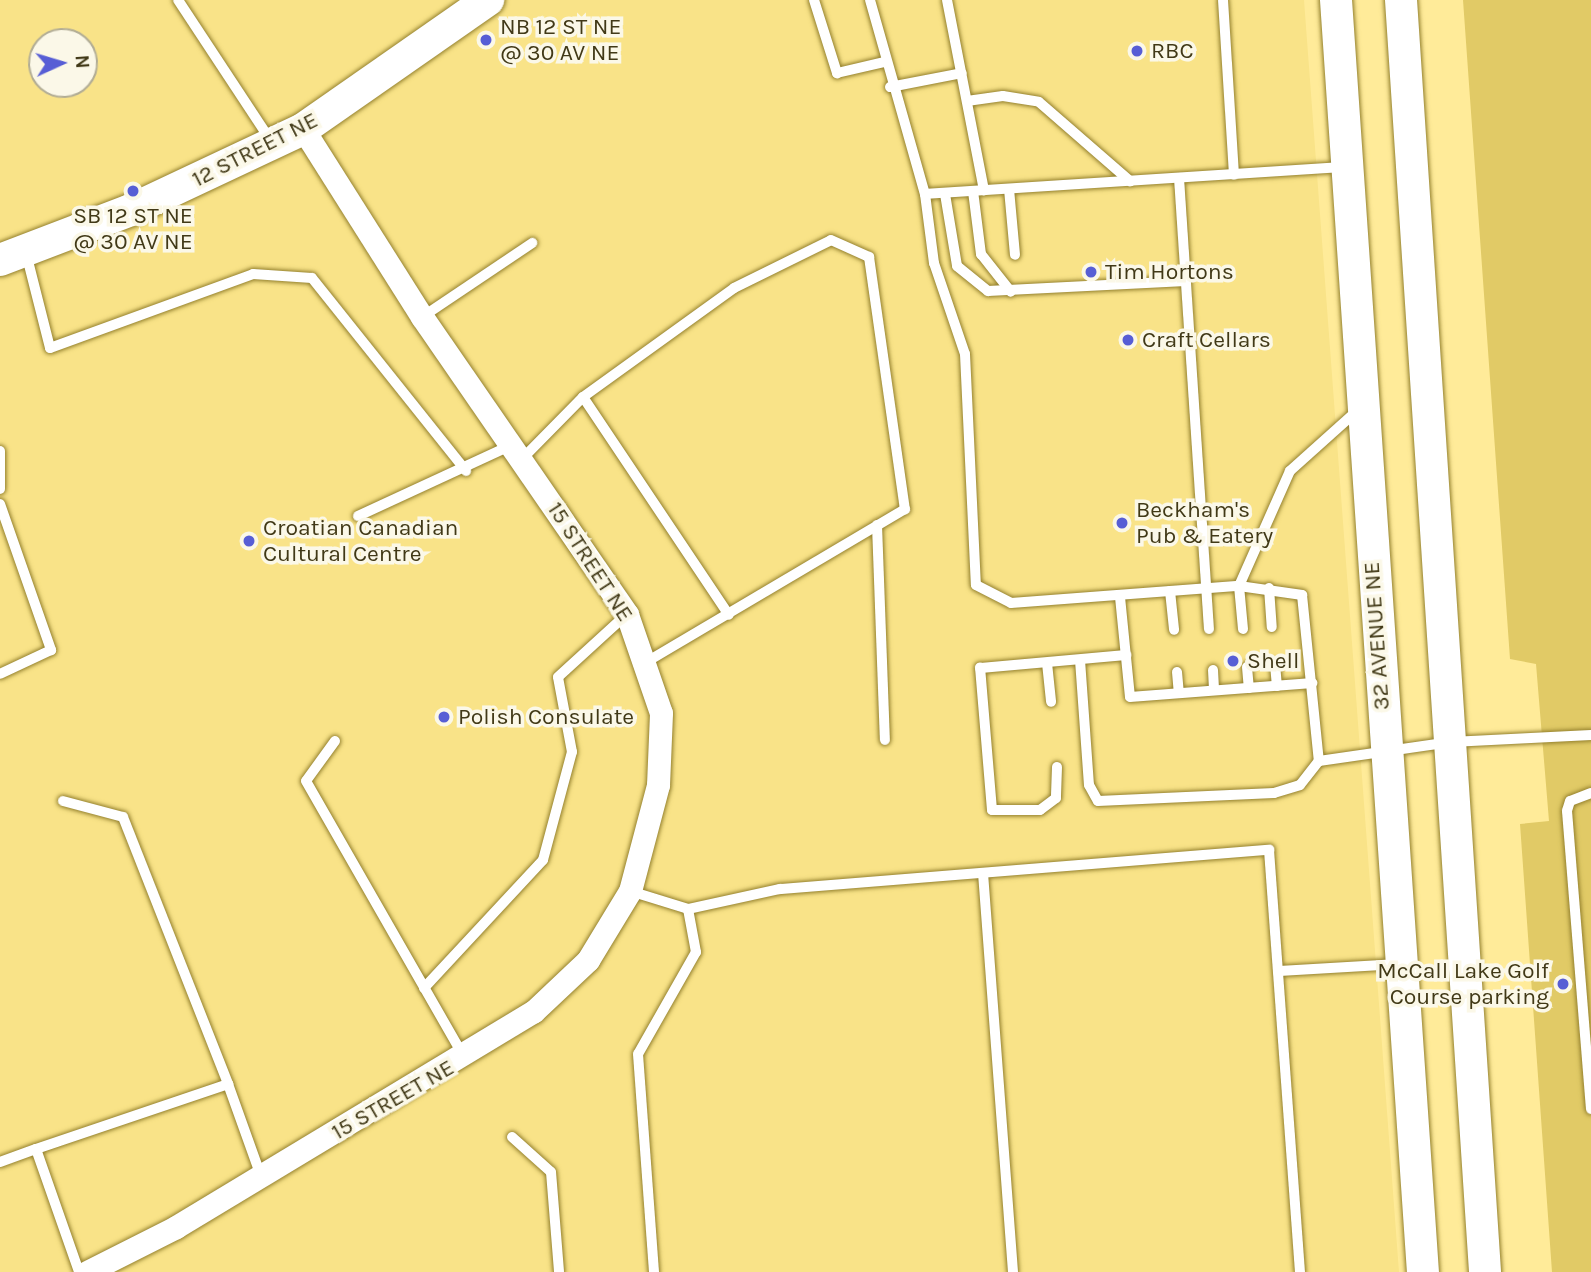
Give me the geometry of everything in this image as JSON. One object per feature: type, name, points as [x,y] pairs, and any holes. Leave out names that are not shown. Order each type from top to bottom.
[{"type":"main road","name":"12 STREET NE","points":[[13,256],[274,145],[303,129],[488,0]]},
{"type":"main road","name":"32 AVENUE NE","points":[[1336,0],[1361,407],[1423,1272]]},
{"type":"main road","points":[[1401,0],[1485,1272]]},
{"type":"street","name":"15 STREET NE","points":[[87,1272],[261,1177],[465,1058],[533,1012],[589,960],[630,891],[658,785],[661,713],[648,661],[627,614],[422,317],[303,129]]},
{"type":"lane","points":[[178,0],[274,145]]},
{"type":"lane","points":[[814,0],[837,73],[884,62]]},
{"type":"lane","points":[[870,0],[890,87],[925,194],[934,263],[965,354],[976,585],[1011,603],[1120,597],[1239,586],[1269,588],[1302,595],[1319,761]]},
{"type":"lane","points":[[947,0],[967,102],[979,190],[981,254],[1011,292]]},
{"type":"lane","points":[[1223,0],[1234,174]]},
{"type":"lane","points":[[890,87],[961,73]]},
{"type":"lane","points":[[967,102],[1003,96],[1040,102],[1130,181]]},
{"type":"lane","points":[[925,194],[1347,167]]},
{"type":"lane","points":[[1179,178],[1209,629]]},
{"type":"lane","points":[[1009,188],[1015,255]]},
{"type":"lane","points":[[945,194],[957,266],[988,291],[1011,292],[1186,281]]},
{"type":"lane","points":[[358,516],[517,452],[583,397],[734,288],[831,240],[869,257],[905,509],[648,661]]},
{"type":"lane","points":[[422,317],[532,243]]},
{"type":"lane","points":[[13,256],[50,348],[253,274],[312,278],[466,471]]},
{"type":"lane","points":[[583,397],[729,615]]},
{"type":"lane","points":[[1243,629],[1239,586],[1290,471],[1361,407]]},
{"type":"lane","points":[[0,451],[0,489]]},
{"type":"lane","points":[[0,505],[51,650],[0,674]]},
{"type":"lane","points":[[877,525],[885,740]]},
{"type":"lane","points":[[1269,588],[1272,627]]},
{"type":"lane","points":[[1170,591],[1174,630]]},
{"type":"lane","points":[[1120,597],[1130,697],[1312,683]]},
{"type":"lane","points":[[424,988],[543,860],[572,752],[558,677],[627,614]]},
{"type":"lane","points":[[1057,767],[1056,798],[1040,810],[992,810],[980,668],[1126,655]]},
{"type":"lane","points":[[1080,660],[1089,785],[1098,801],[1274,793],[1300,785],[1319,761],[1451,742],[1591,735]]},
{"type":"lane","points":[[1047,663],[1051,702]]},
{"type":"lane","points":[[1275,664],[1277,686]]},
{"type":"lane","points":[[1247,667],[1249,688]]},
{"type":"lane","points":[[1213,670],[1214,690]]},
{"type":"lane","points":[[1177,672],[1179,693]]},
{"type":"lane","points":[[335,741],[306,781],[465,1058]]},
{"type":"lane","points":[[1591,793],[1570,801],[1567,811],[1591,1109]]},
{"type":"lane","points":[[62,801],[122,817],[228,1084],[261,1177]]},
{"type":"lane","points":[[630,891],[688,909],[780,889],[1269,850],[1280,971],[1300,1272]]},
{"type":"lane","points":[[983,873],[1013,1272]]},
{"type":"lane","points":[[654,1272],[638,1054],[696,952],[688,909]]},
{"type":"lane","points":[[1280,971],[1401,964]]},
{"type":"lane","points":[[0,1162],[228,1084]]},
{"type":"lane","points":[[512,1137],[551,1172],[559,1272]]},
{"type":"lane","points":[[36,1149],[79,1272]]},
{"type":"shaded area","points":[[0,0],[1304,0],[1399,1272],[0,1272]]},
{"type":"shaded area","points":[[1463,0],[1591,0],[1591,1272],[1552,1272],[1520,824],[1549,821],[1536,664],[1510,659]]},
{"type":"place","name":"NB 12 ST NE @ 30 AV NE","points":[[486,40]]},
{"type":"place","name":"RBC","points":[[1137,51]]},
{"type":"place","name":"SB 12 ST NE @ 30 AV NE","points":[[133,191]]},
{"type":"place","name":"Tim Hortons","points":[[1091,272]]},
{"type":"place","name":"Craft Cellars","points":[[1128,340]]},
{"type":"place","name":"Beckham's Pub & Eatery","points":[[1122,523]]},
{"type":"place","name":"Croatian Canadian Cultural Centre","points":[[249,541]]},
{"type":"place","name":"Shell","points":[[1233,661]]},
{"type":"place","name":"Polish Consulate","points":[[444,717]]},
{"type":"place","name":"McCall Lake Golf Course parking","points":[[1563,984]]}]
